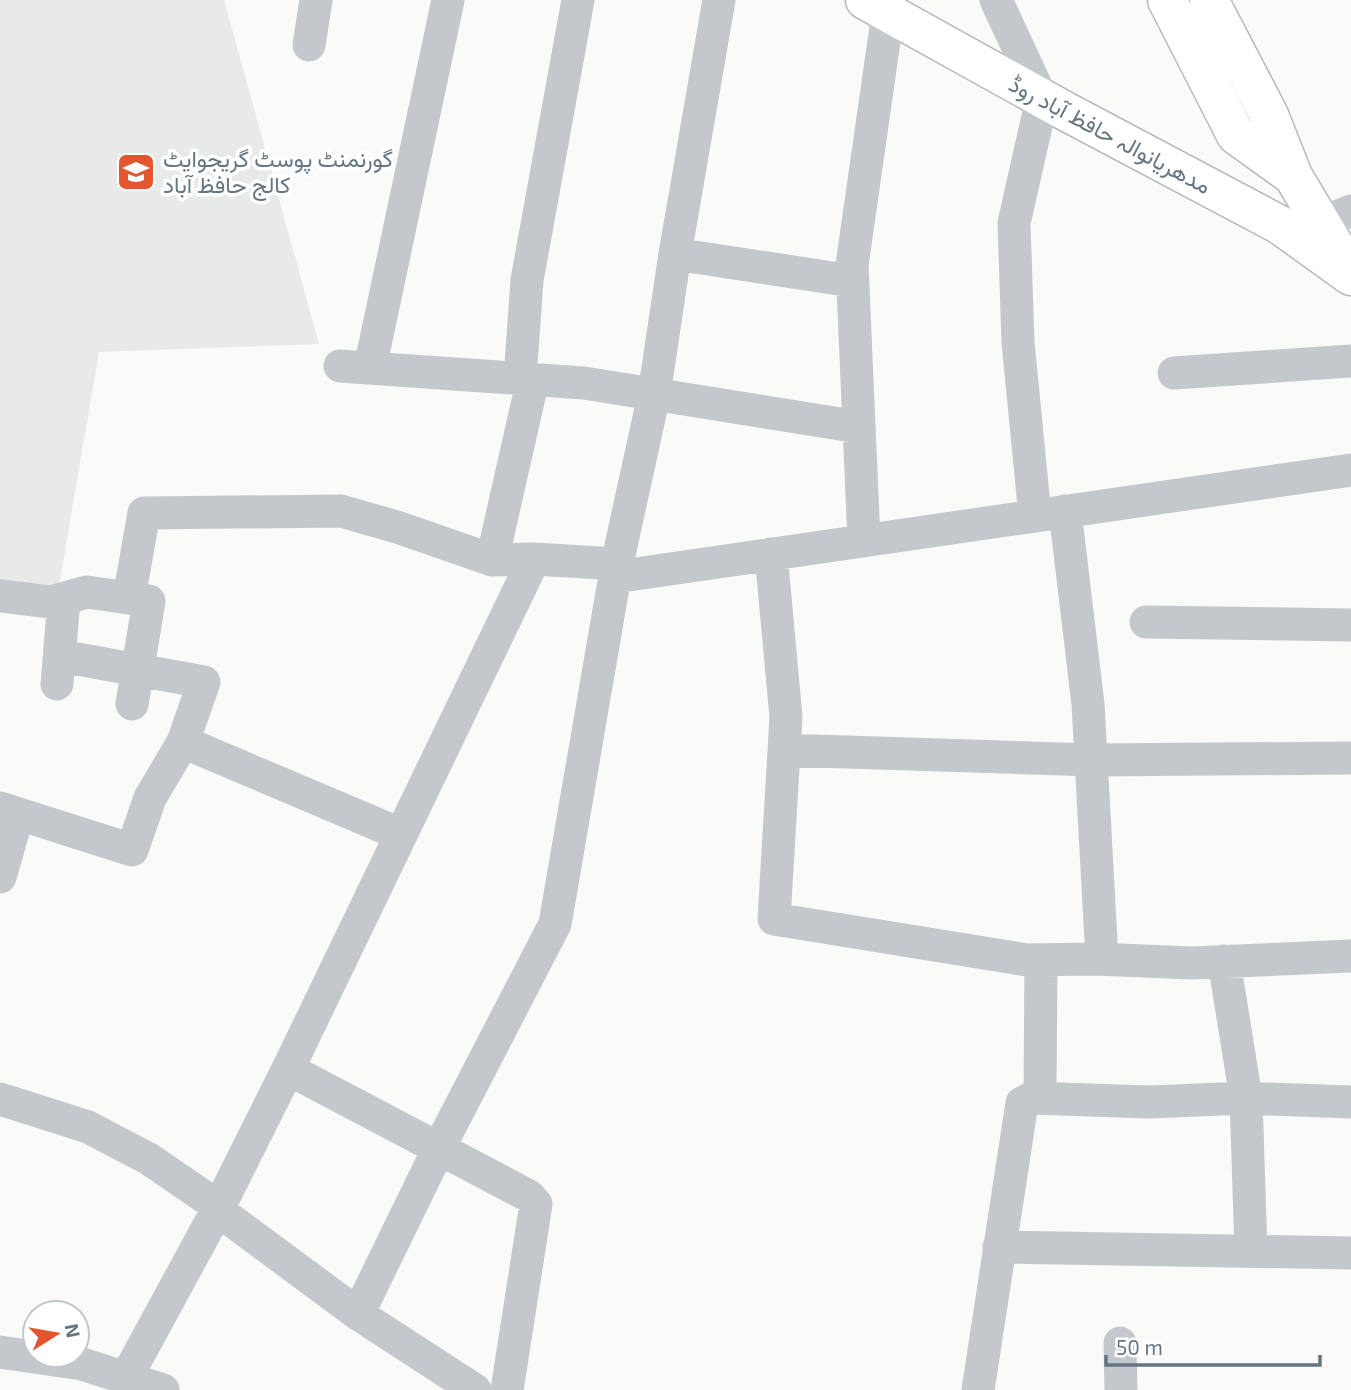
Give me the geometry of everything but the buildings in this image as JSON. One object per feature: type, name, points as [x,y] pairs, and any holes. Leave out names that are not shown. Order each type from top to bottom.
[{"type":"main road","points":[[1167,0],[1236,135],[1293,176],[1336,217],[1351,275]]},
{"type":"main road","points":[[1209,0],[1269,115],[1293,176]]},
{"type":"main road","name":"مدھریانوالہ حافظ آباد روڈ","points":[[876,6],[1042,99],[1280,225],[1351,275]]},
{"type":"street","points":[[309,45],[316,0]]},
{"type":"street","points":[[449,0],[355,367],[584,383],[859,427]]},
{"type":"street","points":[[492,560],[527,379],[527,280],[578,0]]},
{"type":"street","points":[[358,1314],[439,1149],[555,925],[616,571],[654,395],[675,254],[719,0]]},
{"type":"street","points":[[996,0],[1042,99],[1014,223],[1018,342],[1093,760],[1102,959]]},
{"type":"street","points":[[864,541],[852,265],[876,6]]},
{"type":"street","points":[[675,254],[852,281]]},
{"type":"street","points":[[1174,373],[1351,361]]},
{"type":"street","points":[[129,598],[144,513],[341,512],[400,528],[492,560],[534,559],[616,571],[771,554],[1351,470]]},
{"type":"street","points":[[771,554],[786,716],[774,919],[1027,960],[1102,959],[1192,963],[1351,956]]},
{"type":"street","points":[[112,1380],[219,1207],[534,559]]},
{"type":"street","points":[[1,602],[51,602],[87,592],[149,601],[132,704]]},
{"type":"street","points":[[0,877],[9,811],[132,850],[150,798],[183,742],[204,682],[138,670],[59,670],[64,599]]},
{"type":"street","points":[[1146,622],[1351,625]]},
{"type":"street","points":[[183,742],[400,834]]},
{"type":"street","points":[[784,750],[1093,760],[1351,758]]},
{"type":"street","points":[[978,1390],[1022,1103],[1040,1094],[1041,960]]},
{"type":"street","points":[[1224,961],[1246,1098],[1251,1251]]},
{"type":"street","points":[[288,1069],[529,1196],[536,1204],[507,1390]]},
{"type":"street","points":[[1031,1098],[1150,1102],[1246,1098],[1351,1102]]},
{"type":"street","points":[[0,1099],[88,1127],[149,1159],[219,1207],[227,1217],[358,1314],[475,1390]]},
{"type":"street","points":[[999,1247],[1351,1253]]},
{"type":"street","points":[[1120,1343],[1121,1390]]},
{"type":"street","points":[[0,1352],[82,1364],[112,1380],[163,1390]]},
{"type":"shaded area","name":"گورنمنٹ پوسٹ گریجوایٹ کالج حافظ آباد","points":[[0,0],[224,0],[319,344],[99,352],[59,586],[0,580]]},
{"type":"place","name":"گورنمنٹ پوسٹ گریجوایٹ کالج حافظ آباد","points":[[136,172]]}]
